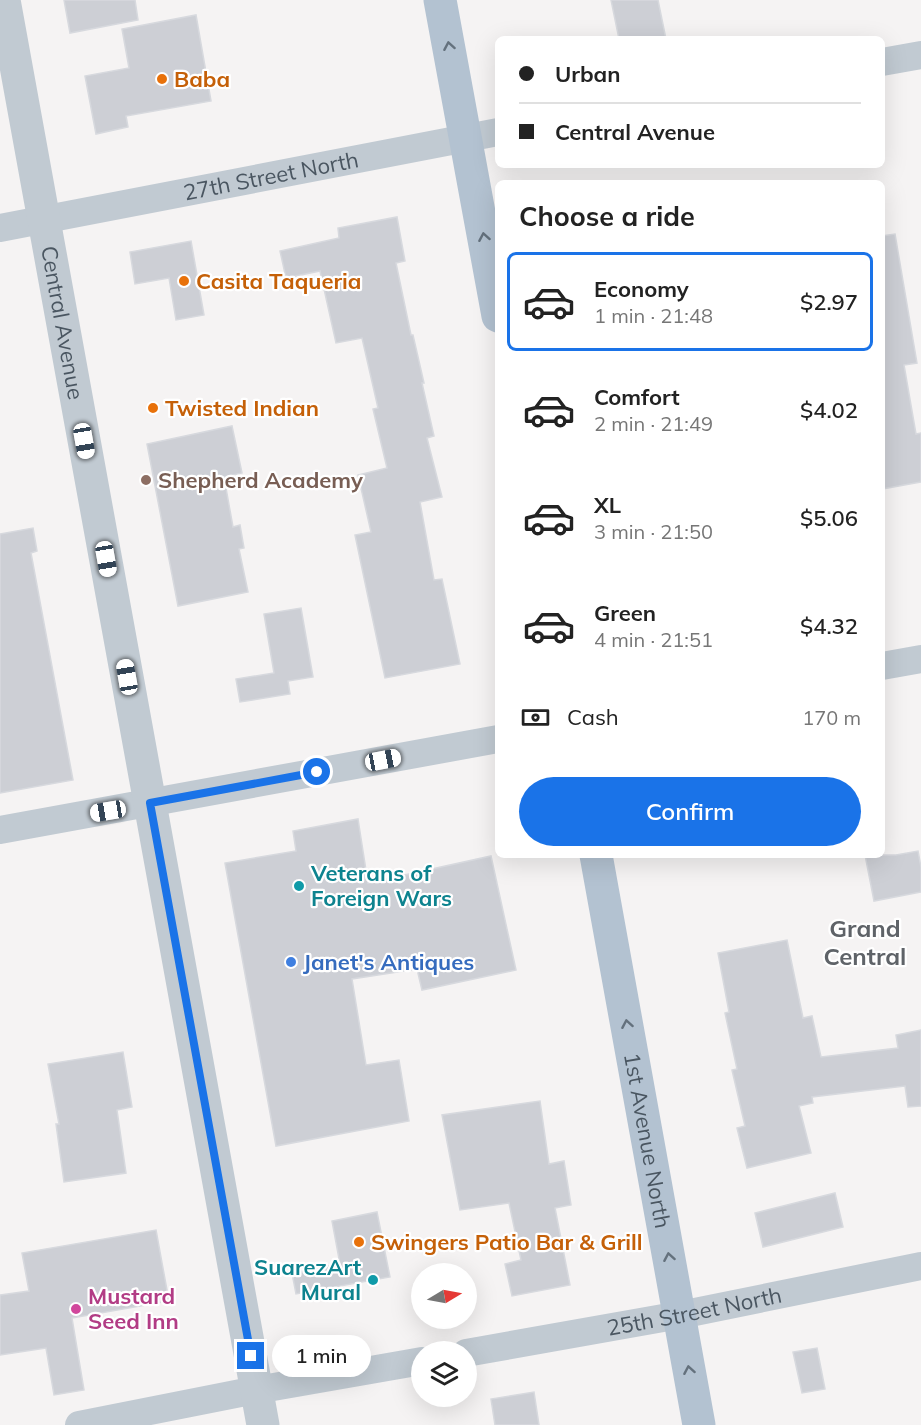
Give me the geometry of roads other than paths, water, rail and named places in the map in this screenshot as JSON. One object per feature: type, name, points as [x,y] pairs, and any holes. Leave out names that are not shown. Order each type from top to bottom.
[{"type":"main road","points":[[440,0],[495,299]]},
{"type":"main road","name":"1st Avenue North","points":[[597,858],[699,1425]]},
{"type":"street","name":"Central Avenue","points":[[4,0],[263,1425]]},
{"type":"street","points":[[885,61],[921,55]]},
{"type":"street","name":"27th Street North","points":[[0,228],[495,133]]},
{"type":"street","points":[[885,665],[921,659]]},
{"type":"street","points":[[0,830],[495,740]]},
{"type":"street","name":"25th Street North","points":[[477,1351],[680,1315],[921,1266]]},
{"type":"street","points":[[79,1425],[411,1362]]},
{"type":"place","name":"Baba","points":[[162,79]]},
{"type":"place","name":"Casita Taqueria","points":[[184,281]]},
{"type":"place","name":"Twisted Indian","points":[[153,408]]},
{"type":"place","name":"Shepherd Academy","points":[[146,480]]},
{"type":"place","name":"Veterans of Foreign Wars","points":[[299,886]]},
{"type":"place","name":"Janet's Antiques","points":[[291,962]]},
{"type":"place","name":"Swingers Patio Bar & Grill","points":[[359,1242]]},
{"type":"place","name":"SuarezArt Mural","points":[[373,1280]]},
{"type":"place","name":"Mustard Seed Inn","points":[[76,1309]]},
{"type":"district","name":"Grand Central","points":[[865,942]]}]
